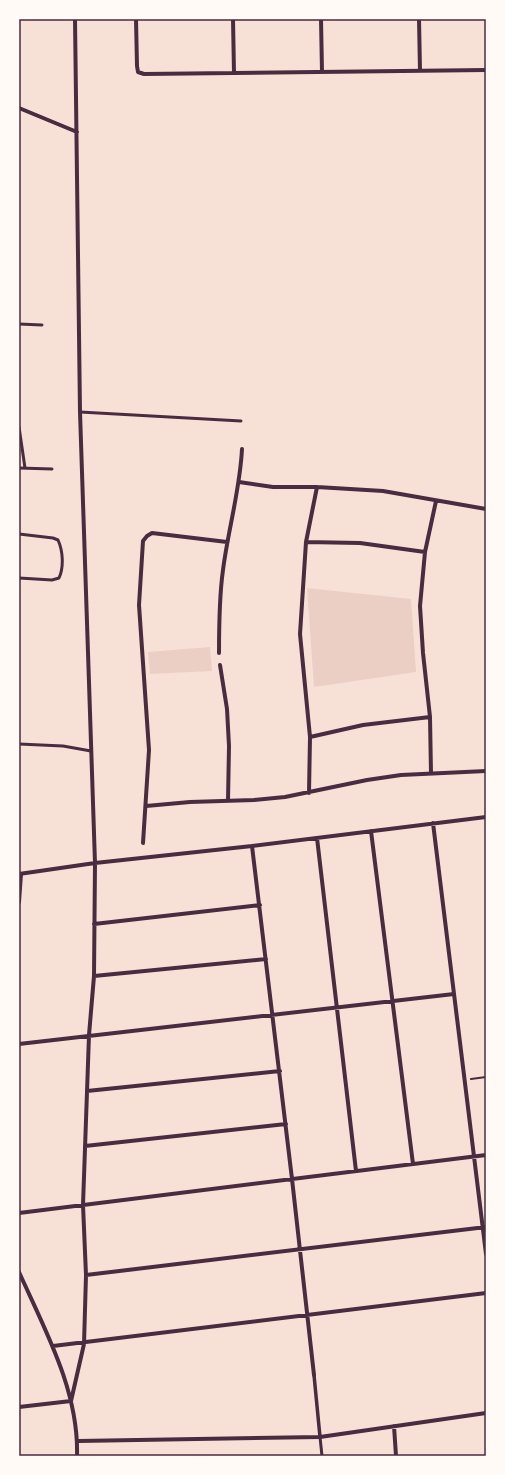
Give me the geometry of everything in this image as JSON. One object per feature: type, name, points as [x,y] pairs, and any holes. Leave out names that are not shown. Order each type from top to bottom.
[{"type":"street","points":[[71,1401],[84,1344],[86,1275],[83,1205],[87,1091],[94,976],[95,863],[80,412],[75,19]]},
{"type":"street","points":[[136,19],[137,66],[138,72],[144,74],[486,70]]},
{"type":"street","points":[[233,19],[234,73]]},
{"type":"street","points":[[322,19],[322,72]]},
{"type":"street","points":[[419,19],[420,71]]},
{"type":"street","points":[[19,108],[77,132]]},
{"type":"street","points":[[219,653],[219,608],[227,542],[239,482],[242,449]]},
{"type":"street","points":[[239,482],[273,486],[383,491],[486,509]]},
{"type":"street","points":[[309,793],[310,738],[300,634],[306,542],[317,487]]},
{"type":"street","points":[[431,773],[430,717],[423,653],[420,606],[425,552],[436,501]]},
{"type":"street","points":[[143,843],[149,750],[139,605],[144,541],[147,536],[152,533],[227,542]]},
{"type":"street","points":[[306,542],[360,543],[425,552]]},
{"type":"street","points":[[220,664],[227,708],[229,746],[228,801]]},
{"type":"street","points":[[310,738],[363,725],[430,717]]},
{"type":"street","points":[[146,806],[285,797],[367,780],[431,773],[486,771]]},
{"type":"street","points":[[19,902],[20,874],[95,863],[252,846],[486,817]]},
{"type":"street","points":[[433,823],[473,1156],[484,1227],[486,1254]]},
{"type":"street","points":[[371,831],[413,1164]]},
{"type":"street","points":[[317,838],[356,1171]]},
{"type":"street","points":[[252,846],[286,1124],[320,1437]]},
{"type":"street","points":[[94,924],[260,905]]},
{"type":"street","points":[[94,976],[266,959]]},
{"type":"street","points":[[19,1044],[454,994]]},
{"type":"street","points":[[87,1091],[280,1072]]},
{"type":"street","points":[[85,1146],[286,1124]]},
{"type":"street","points":[[19,1213],[486,1155]]},
{"type":"street","points":[[86,1275],[484,1227]]},
{"type":"street","points":[[19,1272],[53,1346],[71,1401],[78,1441],[77,1456]]},
{"type":"street","points":[[53,1346],[84,1344],[486,1293]]},
{"type":"street","points":[[19,1407],[71,1401]]},
{"type":"street","points":[[78,1441],[320,1437],[486,1413]]},
{"type":"street","points":[[394,1426],[396,1456]]},
{"type":"lane","points":[[19,324],[42,325]]},
{"type":"lane","points":[[80,412],[241,421]]},
{"type":"lane","points":[[19,427],[25,468]]},
{"type":"lane","points":[[19,468],[52,469]]},
{"type":"lane","points":[[19,534],[53,538],[58,540],[61,546],[62,571],[59,578],[52,580],[19,578]]},
{"type":"lane","points":[[19,744],[63,746],[91,752]]},
{"type":"lane","points":[[320,1437],[322,1456]]},
{"type":"path","points":[[464,1080],[486,1077]]},
{"type":"shaded area","points":[[307,588],[411,599],[416,672],[314,687]]},
{"type":"shaded area","points":[[210,647],[212,671],[150,674],[148,652]]}]
